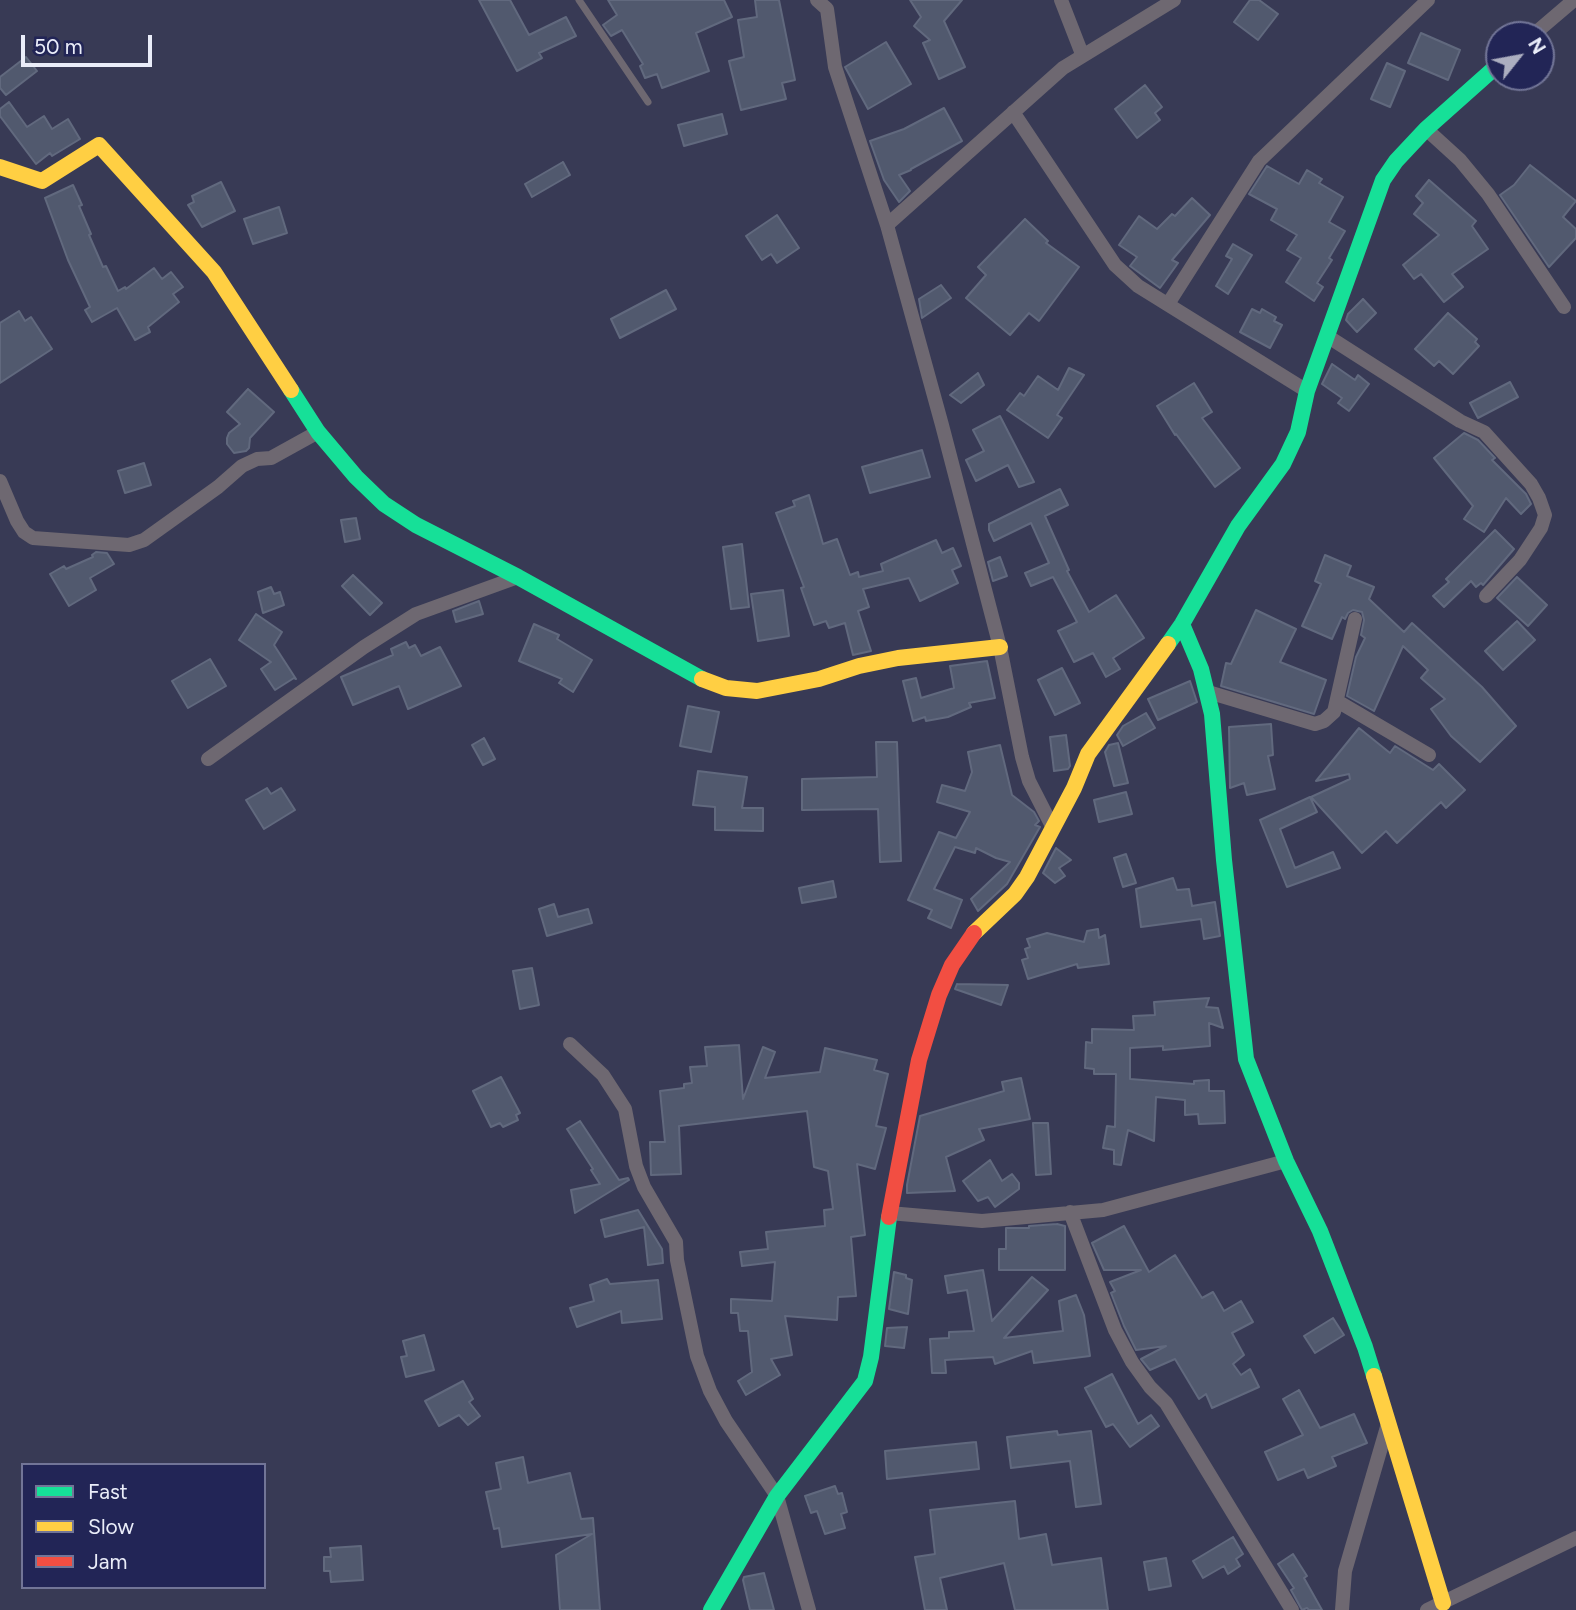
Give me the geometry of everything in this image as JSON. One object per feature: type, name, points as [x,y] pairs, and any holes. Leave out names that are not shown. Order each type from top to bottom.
[{"type":"street","points":[[817,0],[827,9],[835,67],[887,225],[1000,647],[1022,757],[1029,781],[1053,828]]},
{"type":"street","points":[[1061,0],[1082,54]]},
{"type":"street","points":[[887,225],[1063,68],[1174,0]]},
{"type":"street","points":[[1167,304],[1259,161],[1428,0]]},
{"type":"street","points":[[1549,21],[1574,0]]},
{"type":"street","points":[[711,1610],[778,1496],[865,1381],[871,1357],[889,1213],[919,1059],[939,995],[952,965],[970,937],[1014,894],[1027,877],[1088,754],[1182,624],[1238,526],[1283,464],[1298,432],[1307,391],[1382,180],[1426,129],[1485,76]]},
{"type":"street","points":[[1013,112],[1115,265],[1138,286],[1307,391]]},
{"type":"street","points":[[1426,129],[1460,160],[1488,194],[1564,307]]},
{"type":"street","points":[[0,167],[42,181],[99,145],[214,272],[318,432],[383,504],[416,526],[518,577],[701,679],[726,688],[757,691],[776,689],[898,658],[1000,647]]},
{"type":"street","points":[[1327,336],[1460,421],[1484,432],[1531,484],[1545,515],[1541,528],[1520,559],[1486,596]]},
{"type":"street","points":[[0,481],[17,522],[24,533],[33,538],[129,545],[144,540],[218,487],[242,466],[257,459],[271,457],[318,432]]},
{"type":"street","points":[[208,759],[364,647],[416,614],[518,577]]},
{"type":"street","points":[[1208,692],[1315,724],[1324,721],[1334,712],[1355,619]]},
{"type":"street","points":[[1182,624],[1208,692],[1246,1059],[1286,1161],[1320,1231],[1365,1347],[1387,1427],[1443,1603]]},
{"type":"street","points":[[1336,701],[1429,755]]},
{"type":"street","points":[[570,1044],[603,1075],[625,1109],[636,1166],[644,1187],[676,1242],[677,1261],[697,1356],[710,1391],[726,1421],[778,1496],[809,1610]]},
{"type":"street","points":[[889,1213],[982,1221],[1103,1210],[1286,1161]]},
{"type":"street","points":[[1070,1212],[1115,1330],[1132,1362],[1150,1387],[1166,1403],[1292,1610]]},
{"type":"street","points":[[1342,1610],[1345,1572],[1387,1427]]},
{"type":"street","points":[[1427,1610],[1576,1538]]},
{"type":"lane","points":[[579,0],[648,102]]},
{"type":"building","points":[[479,0],[510,0],[529,35],[566,17],[576,36],[539,53],[542,58],[517,71]]},
{"type":"building","points":[[608,0],[724,0],[732,17],[696,33],[709,71],[662,88],[657,74],[645,78],[640,66],[643,64],[622,30],[611,36],[603,25],[617,15]]},
{"type":"building","points":[[755,0],[779,0],[795,80],[782,83],[786,99],[741,110],[729,61],[744,57],[738,20],[757,17]]},
{"type":"building","points":[[910,0],[962,0],[944,21],[965,67],[939,79],[923,43],[930,40],[914,26],[921,17]]},
{"type":"building","points":[[1250,0],[1259,0],[1278,14],[1258,40],[1234,22]]},
{"type":"building","points":[[1421,33],[1460,50],[1448,80],[1408,63]]},
{"type":"building","points":[[886,42],[911,84],[868,109],[845,67]]},
{"type":"building","points":[[26,57],[37,71],[6,95],[0,88],[0,77]]},
{"type":"building","points":[[1387,63],[1405,71],[1390,107],[1371,99]]},
{"type":"building","points":[[1145,85],[1162,107],[1155,113],[1160,120],[1137,138],[1115,109]]},
{"type":"building","points":[[9,102],[27,127],[44,116],[52,129],[68,119],[80,139],[52,156],[50,153],[36,164],[0,116],[0,109]]},
{"type":"building","points":[[944,108],[962,141],[899,175],[910,191],[899,202],[884,180],[870,141],[904,129]]},
{"type":"building","points":[[722,114],[727,134],[684,146],[678,125]]},
{"type":"building","points":[[563,162],[570,175],[532,197],[525,184]]},
{"type":"building","points":[[1530,165],[1576,201],[1563,217],[1576,229],[1576,238],[1549,267],[1500,195],[1514,185]]},
{"type":"building","points":[[1267,166],[1299,184],[1307,170],[1322,179],[1319,183],[1343,197],[1329,222],[1345,231],[1329,258],[1332,260],[1317,283],[1323,287],[1314,301],[1286,282],[1301,258],[1287,250],[1297,235],[1271,220],[1277,209],[1249,194]]},
{"type":"building","points":[[1429,180],[1476,221],[1472,226],[1488,249],[1452,274],[1463,287],[1444,302],[1421,274],[1414,279],[1403,265],[1439,235],[1414,214],[1423,203],[1416,196]]},
{"type":"building","points":[[221,182],[235,211],[202,227],[188,205],[194,202],[192,196]]},
{"type":"building","points":[[73,185],[82,205],[79,206],[91,234],[89,235],[103,267],[106,266],[118,291],[125,287],[126,289],[154,268],[162,279],[171,272],[183,287],[173,294],[179,302],[148,327],[150,332],[135,340],[117,308],[92,322],[85,310],[90,307],[68,260],[45,198]]},
{"type":"building","points":[[1192,198],[1210,215],[1172,260],[1178,263],[1160,288],[1130,266],[1137,257],[1119,245],[1139,216],[1157,229],[1172,214],[1175,216]]},
{"type":"building","points":[[279,207],[287,233],[253,244],[244,219]]},
{"type":"building","points":[[777,215],[799,248],[777,263],[771,254],[762,260],[746,236]]},
{"type":"building","points":[[1025,219],[1048,241],[1046,243],[1079,267],[1039,321],[1029,313],[1010,335],[966,298],[986,275],[978,267]]},
{"type":"building","points":[[1233,244],[1252,255],[1228,294],[1216,286],[1232,259],[1226,256]]},
{"type":"building","points":[[941,285],[951,298],[922,318],[919,299]]},
{"type":"building","points":[[666,290],[676,309],[620,338],[611,319]]},
{"type":"building","points":[[1363,299],[1376,313],[1357,332],[1346,320],[1348,314]]},
{"type":"building","points":[[1252,309],[1260,313],[1262,309],[1276,317],[1274,321],[1282,325],[1270,348],[1240,332]]},
{"type":"building","points":[[19,311],[25,321],[31,317],[52,349],[0,383],[0,323]]},
{"type":"building","points":[[1448,313],[1477,339],[1475,342],[1479,346],[1453,374],[1439,361],[1434,366],[1415,349]]},
{"type":"building","points":[[1332,364],[1355,380],[1358,375],[1369,384],[1349,411],[1338,403],[1342,398],[1322,384]]},
{"type":"building","points":[[1069,368],[1084,375],[1057,415],[1062,418],[1048,438],[1007,410],[1020,393],[1024,396],[1038,376],[1058,390]]},
{"type":"building","points":[[978,373],[984,385],[961,403],[950,395]]},
{"type":"building","points":[[1510,382],[1518,397],[1478,418],[1470,403]]},
{"type":"building","points":[[1194,383],[1212,412],[1202,418],[1240,468],[1215,487],[1175,435],[1157,406]]},
{"type":"building","points":[[248,389],[274,412],[250,438],[249,448],[234,453],[227,444],[227,438],[240,424],[227,412]]},
{"type":"building","points":[[1000,416],[1034,482],[1019,487],[1008,465],[976,481],[966,460],[984,451],[973,430]]},
{"type":"building","points":[[1464,433],[1478,440],[1495,458],[1492,460],[1526,494],[1531,504],[1521,514],[1506,498],[1484,532],[1464,519],[1473,506],[1434,458]]},
{"type":"building","points":[[922,450],[930,477],[870,493],[862,467]]},
{"type":"building","points":[[144,463],[151,485],[125,493],[118,471]]},
{"type":"building","points":[[1060,489],[1068,505],[1045,516],[1069,570],[1067,571],[1089,612],[1116,595],[1144,638],[1113,658],[1120,669],[1106,677],[1093,653],[1074,662],[1058,631],[1077,622],[1053,577],[1031,586],[1025,573],[1049,563],[1031,523],[994,541],[989,530],[989,524]]},
{"type":"building","points":[[809,495],[823,544],[837,539],[850,575],[858,572],[859,577],[883,571],[881,564],[936,540],[942,553],[953,548],[961,566],[952,570],[958,583],[920,601],[909,578],[863,589],[869,607],[858,611],[871,651],[853,655],[845,623],[829,628],[826,621],[814,625],[801,588],[804,587],[776,513],[795,506],[793,501]]},
{"type":"building","points":[[356,518],[360,539],[345,542],[341,520]]},
{"type":"building","points":[[1495,530],[1514,549],[1483,585],[1481,583],[1476,587],[1471,581],[1444,607],[1433,596],[1449,582],[1446,579]]},
{"type":"building","points":[[742,544],[749,607],[731,609],[723,547]]},
{"type":"building","points":[[96,552],[107,553],[114,564],[90,578],[96,590],[69,606],[50,574],[64,566],[66,569],[93,557]]},
{"type":"building","points":[[1325,555],[1351,566],[1347,576],[1374,587],[1369,599],[1404,632],[1412,623],[1482,687],[1516,726],[1480,762],[1451,736],[1431,709],[1445,699],[1421,678],[1428,670],[1403,646],[1374,711],[1347,696],[1356,657],[1365,638],[1361,635],[1364,620],[1362,612],[1353,610],[1345,619],[1342,617],[1332,639],[1302,626],[1321,584],[1315,581]]},
{"type":"building","points":[[1000,557],[1007,576],[993,581],[988,562]]},
{"type":"building","points":[[353,575],[382,603],[370,615],[342,586]]},
{"type":"building","points":[[1517,577],[1547,605],[1528,626],[1497,598]]},
{"type":"building","points":[[271,587],[274,594],[280,592],[284,605],[263,613],[258,592]]},
{"type":"building","points":[[783,590],[789,636],[758,641],[751,594]]},
{"type":"building","points":[[479,601],[483,614],[456,622],[453,611]]},
{"type":"building","points":[[1256,610],[1296,629],[1280,662],[1326,680],[1314,714],[1221,686],[1226,663],[1231,664]]},
{"type":"building","points":[[256,614],[282,632],[274,645],[296,679],[275,690],[261,669],[271,662],[239,640]]},
{"type":"building","points":[[1517,621],[1535,640],[1503,670],[1485,651]]},
{"type":"building","points":[[534,624],[559,635],[557,639],[592,660],[573,692],[559,683],[562,679],[519,661]]},
{"type":"building","points":[[406,642],[409,648],[415,645],[421,656],[440,647],[461,686],[408,709],[399,686],[353,705],[341,677],[393,655],[391,649]]},
{"type":"building","points":[[210,659],[226,686],[188,708],[172,681]]},
{"type":"building","points":[[987,661],[995,698],[969,703],[971,707],[948,717],[926,721],[925,717],[913,721],[903,681],[916,678],[921,698],[954,688],[950,666]]},
{"type":"building","points":[[1062,668],[1080,703],[1055,715],[1038,680]]},
{"type":"building","points":[[1190,681],[1197,702],[1158,720],[1148,699]]},
{"type":"building","points":[[688,706],[719,712],[711,752],[680,746]]},
{"type":"building","points":[[1146,713],[1155,728],[1123,746],[1117,735],[1123,726]]},
{"type":"building","points":[[1271,724],[1273,755],[1268,756],[1275,789],[1247,795],[1244,783],[1230,788],[1229,727]]},
{"type":"building","points":[[1359,728],[1390,753],[1395,746],[1433,770],[1439,764],[1465,790],[1446,808],[1441,802],[1397,843],[1386,831],[1362,853],[1311,797],[1350,779],[1349,774],[1316,781]]},
{"type":"building","points":[[1066,735],[1070,766],[1068,769],[1054,771],[1050,737]]},
{"type":"building","points":[[484,738],[495,759],[483,765],[472,745]]},
{"type":"building","points":[[876,742],[897,742],[901,861],[880,862],[878,809],[802,810],[802,779],[877,777]]},
{"type":"building","points":[[1118,743],[1128,783],[1114,786],[1105,752],[1109,745]]},
{"type":"building","points":[[1000,745],[1012,795],[1034,812],[1039,821],[1035,825],[1040,827],[1007,884],[978,911],[971,899],[1010,862],[976,848],[975,853],[955,847],[934,889],[962,900],[951,928],[928,918],[932,910],[908,900],[939,832],[956,838],[970,812],[937,802],[942,785],[965,791],[972,772],[968,752]]},
{"type":"building","points":[[698,771],[747,777],[742,808],[763,808],[763,831],[715,830],[715,807],[693,805]]},
{"type":"building","points":[[267,788],[271,794],[281,788],[295,810],[264,829],[246,800]]},
{"type":"building","points":[[1126,792],[1132,814],[1099,822],[1094,800]]},
{"type":"building","points":[[1310,797],[1317,812],[1280,829],[1295,868],[1333,852],[1340,868],[1287,887],[1260,820]]},
{"type":"building","points":[[1056,848],[1071,860],[1059,868],[1065,876],[1055,883],[1043,873]]},
{"type":"building","points":[[1126,854],[1136,883],[1123,887],[1114,858]]},
{"type":"building","points":[[1173,878],[1177,890],[1189,889],[1192,906],[1215,902],[1220,936],[1204,939],[1201,919],[1141,927],[1136,889]]},
{"type":"building","points":[[833,881],[836,897],[802,903],[799,888]]},
{"type":"building","points":[[554,904],[558,917],[588,909],[592,923],[547,936],[539,909]]},
{"type":"building","points":[[1098,929],[1099,938],[1105,935],[1109,964],[1078,968],[1077,964],[1028,979],[1022,960],[1028,958],[1025,949],[1030,947],[1027,939],[1047,933],[1084,942],[1087,931]]},
{"type":"building","points":[[532,968],[539,1005],[520,1009],[513,971]]},
{"type":"building","points":[[957,984],[1008,985],[1001,1005],[955,989]]},
{"type":"building","points":[[1209,998],[1206,1007],[1218,1008],[1223,1028],[1209,1023],[1210,1046],[1163,1050],[1163,1046],[1130,1048],[1130,1079],[1194,1084],[1194,1081],[1209,1080],[1209,1091],[1224,1091],[1225,1123],[1199,1124],[1198,1114],[1185,1115],[1185,1100],[1156,1097],[1154,1141],[1128,1130],[1121,1165],[1114,1164],[1114,1150],[1103,1148],[1107,1126],[1115,1127],[1116,1074],[1094,1074],[1094,1069],[1085,1068],[1086,1042],[1092,1043],[1092,1029],[1134,1030],[1133,1016],[1155,1015],[1154,1002]]},
{"type":"building","points":[[739,1045],[743,1099],[763,1047],[775,1052],[765,1078],[820,1072],[825,1048],[877,1060],[874,1070],[888,1074],[876,1126],[886,1128],[875,1169],[857,1164],[865,1235],[851,1237],[856,1296],[838,1297],[837,1320],[785,1316],[792,1355],[771,1359],[780,1375],[746,1395],[738,1381],[752,1372],[748,1331],[740,1331],[738,1313],[731,1313],[731,1299],[772,1301],[775,1262],[742,1266],[740,1252],[768,1249],[766,1232],[825,1226],[824,1210],[833,1209],[828,1171],[814,1167],[807,1111],[679,1126],[681,1174],[651,1175],[650,1142],[665,1142],[660,1091],[684,1088],[684,1084],[692,1083],[690,1067],[707,1066],[705,1047]]},
{"type":"building","points":[[501,1077],[520,1113],[516,1115],[518,1120],[503,1127],[500,1123],[491,1127],[473,1091]]},
{"type":"building","points":[[1021,1078],[1030,1119],[979,1129],[984,1140],[946,1157],[955,1191],[907,1193],[920,1116],[1004,1091],[1002,1082]]},
{"type":"building","points":[[580,1121],[619,1180],[629,1180],[575,1213],[571,1190],[600,1184],[567,1129]]},
{"type":"building","points":[[1033,1123],[1048,1123],[1051,1174],[1036,1175]]},
{"type":"building","points":[[990,1160],[1002,1181],[1012,1174],[1019,1183],[1019,1189],[995,1207],[988,1197],[978,1201],[963,1181]]},
{"type":"building","points":[[638,1210],[662,1249],[663,1263],[648,1265],[644,1227],[605,1237],[601,1220]]},
{"type":"building","points":[[1057,1224],[1065,1226],[1065,1270],[999,1270],[999,1249],[1006,1249],[1006,1228]]},
{"type":"building","points":[[1124,1226],[1149,1272],[1175,1255],[1202,1298],[1213,1292],[1224,1311],[1241,1301],[1253,1322],[1232,1333],[1244,1355],[1233,1364],[1241,1375],[1250,1369],[1259,1387],[1212,1408],[1206,1394],[1199,1399],[1175,1359],[1150,1370],[1141,1359],[1166,1346],[1136,1350],[1111,1293],[1115,1291],[1110,1282],[1141,1270],[1104,1270],[1092,1243]]},
{"type":"building","points":[[983,1270],[992,1321],[1032,1277],[1048,1290],[1004,1338],[1063,1331],[1059,1301],[1076,1295],[1084,1315],[1090,1356],[1034,1363],[1032,1351],[995,1364],[993,1357],[945,1360],[946,1373],[932,1373],[930,1339],[949,1338],[949,1332],[974,1331],[967,1290],[948,1293],[945,1276]]},
{"type":"building","points":[[894,1272],[906,1275],[906,1278],[912,1280],[908,1314],[889,1309]]},
{"type":"building","points":[[607,1279],[610,1284],[658,1280],[662,1319],[622,1323],[621,1311],[577,1327],[570,1308],[594,1301],[590,1285]]},
{"type":"building","points":[[1333,1318],[1344,1335],[1315,1353],[1304,1336]]},
{"type":"building","points":[[907,1327],[904,1348],[885,1346],[887,1328]]},
{"type":"building","points":[[424,1335],[434,1370],[406,1377],[401,1357],[407,1356],[403,1341]]},
{"type":"building","points":[[1112,1374],[1138,1424],[1151,1415],[1159,1426],[1130,1447],[1113,1424],[1106,1427],[1085,1388]]},
{"type":"building","points":[[463,1381],[473,1399],[469,1402],[480,1416],[468,1425],[459,1415],[439,1426],[425,1401]]},
{"type":"building","points":[[1299,1390],[1320,1428],[1354,1414],[1367,1443],[1332,1457],[1336,1466],[1308,1478],[1304,1469],[1278,1480],[1265,1452],[1303,1435],[1283,1399]]},
{"type":"building","points":[[1057,1431],[1058,1435],[1091,1431],[1101,1504],[1076,1507],[1070,1461],[1011,1468],[1007,1437]]},
{"type":"building","points":[[976,1442],[979,1469],[887,1479],[885,1451]]},
{"type":"building","points":[[523,1457],[528,1483],[570,1473],[581,1519],[593,1518],[600,1610],[560,1610],[556,1555],[592,1534],[502,1547],[499,1528],[494,1529],[486,1492],[501,1489],[496,1463]]},
{"type":"building","points":[[835,1486],[838,1494],[842,1493],[847,1512],[841,1514],[845,1528],[825,1534],[817,1511],[811,1513],[805,1496]]},
{"type":"building","points":[[1015,1501],[1019,1539],[1046,1534],[1052,1565],[1101,1558],[1108,1610],[1015,1610],[1004,1563],[940,1578],[947,1610],[925,1610],[915,1557],[935,1554],[930,1510]]},
{"type":"building","points":[[1233,1537],[1243,1554],[1236,1559],[1240,1566],[1228,1574],[1224,1566],[1203,1578],[1193,1561]]},
{"type":"building","points":[[361,1546],[363,1580],[331,1582],[330,1571],[324,1571],[324,1557],[331,1557],[330,1548]]},
{"type":"building","points":[[1293,1554],[1307,1576],[1304,1578],[1322,1610],[1302,1610],[1291,1590],[1294,1588],[1278,1564]]},
{"type":"building","points":[[1166,1558],[1171,1586],[1149,1590],[1144,1562]]},
{"type":"building","points":[[764,1573],[774,1610],[750,1610],[744,1577]]},
{"type":"traffic: fast","points":[[1168,644],[1238,526],[1283,464],[1298,432],[1307,391],[1383,180],[1396,161],[1426,129],[1485,76]]},
{"type":"traffic: fast","points":[[291,390],[318,432],[356,477],[384,504],[416,525],[518,577],[702,679]]},
{"type":"traffic: fast","points":[[1182,624],[1201,669],[1212,714],[1224,860],[1246,1059],[1286,1161],[1320,1231],[1374,1376]]},
{"type":"traffic: fast","points":[[711,1610],[777,1496],[865,1381],[871,1357],[889,1217]]},
{"type":"traffic: slow","points":[[0,167],[42,181],[99,145],[214,272],[291,390]]},
{"type":"traffic: slow","points":[[974,933],[1015,894],[1027,877],[1074,788],[1088,754],[1168,644]]},
{"type":"traffic: slow","points":[[702,679],[726,688],[757,691],[819,679],[859,666],[898,658],[1000,647]]},
{"type":"traffic: slow","points":[[1374,1376],[1443,1603]]},
{"type":"traffic: jam","points":[[889,1217],[919,1060],[939,995],[952,965],[974,933]]}]
